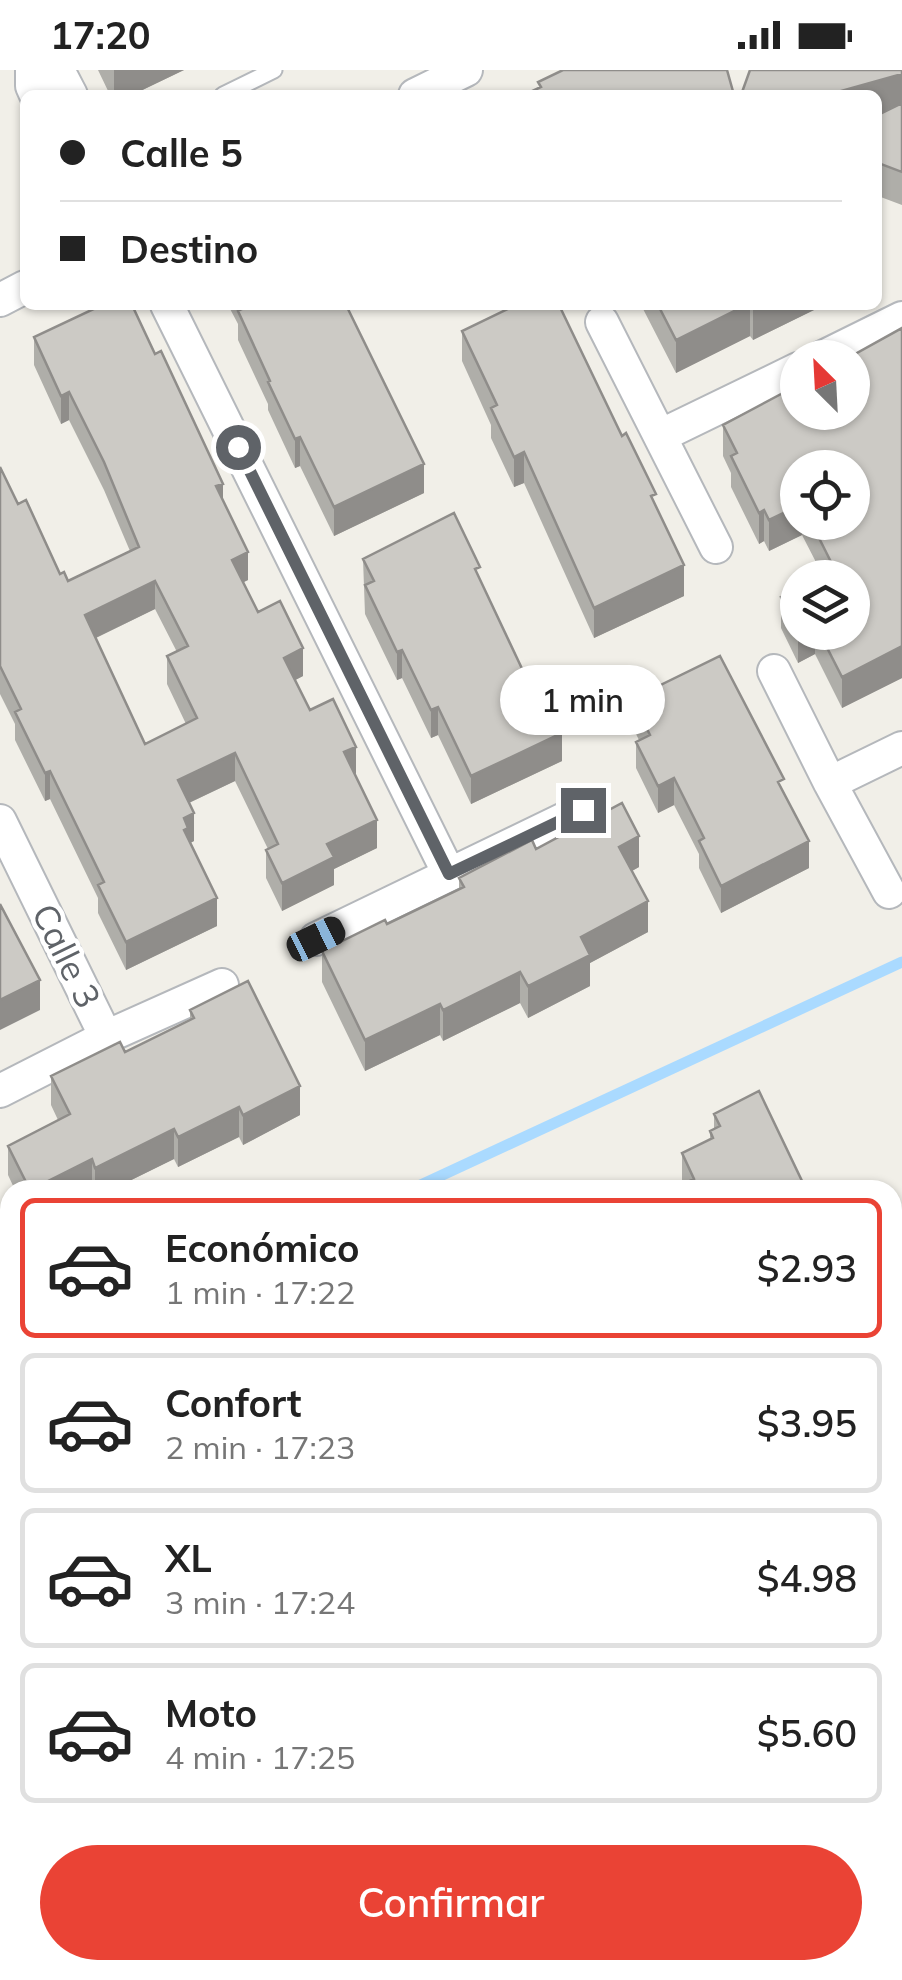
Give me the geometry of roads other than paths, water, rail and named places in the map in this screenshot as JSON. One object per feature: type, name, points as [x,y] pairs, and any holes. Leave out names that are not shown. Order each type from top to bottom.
[{"type":"street","points":[[425,90],[466,70]]},
{"type":"street","points":[[169,310],[449,874]]},
{"type":"street","points":[[857,340],[902,318]]},
{"type":"street","points":[[602,322],[716,547]]},
{"type":"street","points":[[660,436],[780,378]]},
{"type":"street","points":[[774,671],[890,892]]},
{"type":"street","points":[[830,783],[902,748]]},
{"type":"street","points":[[316,939],[583,810]]},
{"type":"street","name":"Calle 3","points":[[0,821],[106,1037]]},
{"type":"street","points":[[0,1091],[106,1037],[222,985]]},
{"type":"lane","points":[[233,90],[274,70]]},
{"type":"waterway","points":[[432,1180],[902,962]]}]
